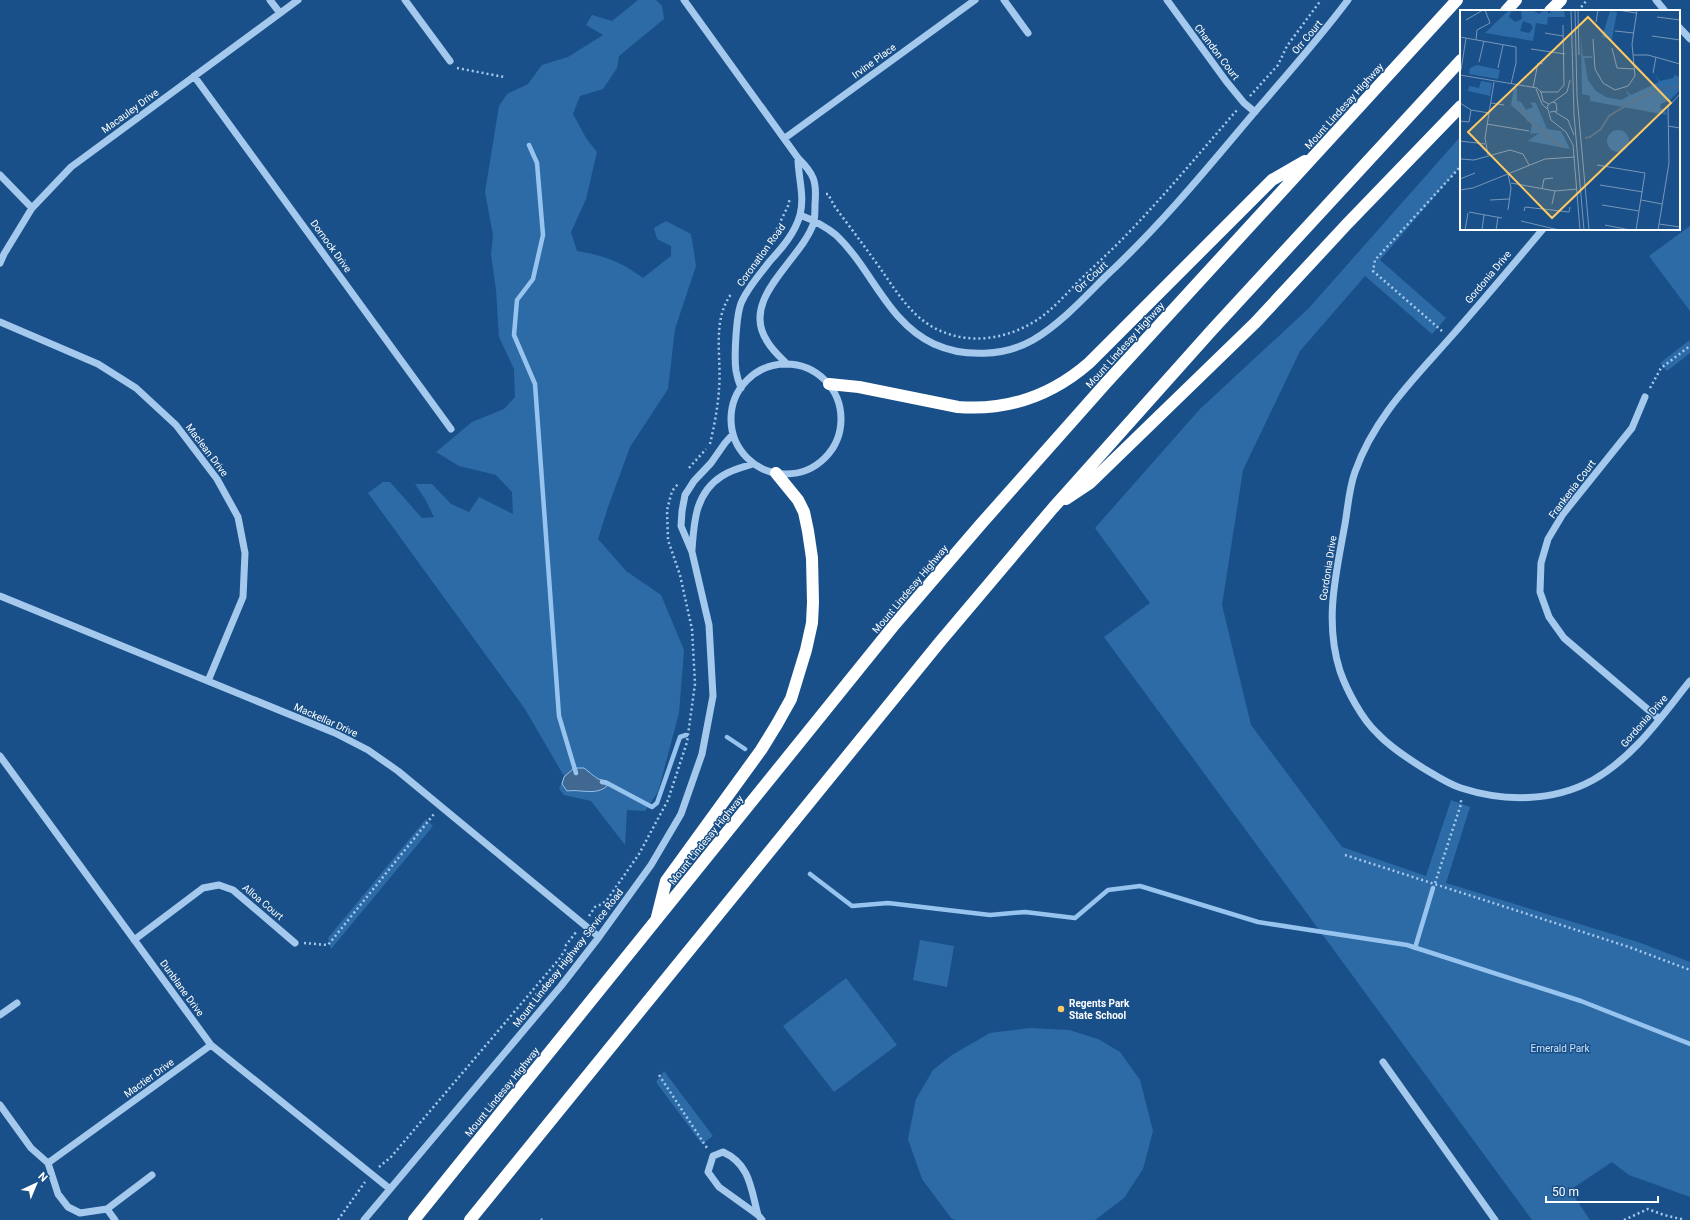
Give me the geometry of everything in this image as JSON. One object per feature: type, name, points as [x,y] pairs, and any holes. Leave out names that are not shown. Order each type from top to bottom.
[{"type":"highway","name":"Mount Lindesay Highway","points":[[414,1220],[895,624],[1106,383],[1457,0]]},
{"type":"highway","points":[[1507,10],[1516,0]]},
{"type":"highway","points":[[1551,10],[1560,0]]},
{"type":"highway","points":[[470,1220],[939,643],[1053,508],[1212,330],[1460,61]]},
{"type":"highway","points":[[1053,508],[1090,483],[1255,323],[1347,224],[1460,107]]},
{"type":"highway","points":[[829,384],[859,386],[937,403],[971,408],[1005,406],[1036,397],[1049,391],[1077,374],[1089,363],[1272,180],[1318,153]]},
{"type":"highway","points":[[656,920],[666,881],[761,750],[791,699],[806,650],[812,623],[813,602],[812,558],[808,531],[804,512],[798,500],[776,474]]},
{"type":"street","points":[[270,0],[280,13]]},
{"type":"street","name":"Macauley Drive","points":[[0,263],[32,208],[71,167],[298,0]]},
{"type":"street","points":[[405,0],[450,61]]},
{"type":"street","name":"Coronation Road","points":[[684,0],[798,158],[811,171],[814,180],[816,195],[814,221],[806,239],[774,283],[761,304],[760,317],[766,341],[787,364]]},
{"type":"street","name":"Irvine Place","points":[[785,138],[975,0]]},
{"type":"street","points":[[1004,0],[1028,33]]},
{"type":"street","name":"Chandon Court","points":[[1167,0],[1244,103],[1255,112]]},
{"type":"street","name":"Orr Court","points":[[800,215],[814,221],[836,236],[848,248],[889,306],[904,324],[918,335],[936,345],[955,351],[976,354],[998,352],[1033,340],[1074,307],[1138,247],[1328,27],[1348,0]]},
{"type":"street","points":[[1656,0],[1664,10]]},
{"type":"street","points":[[1680,28],[1690,39]]},
{"type":"street","name":"Dornock Drive","points":[[194,76],[451,429]]},
{"type":"street","name":"Coronation Road","points":[[741,388],[736,371],[738,315],[741,303],[752,284],[786,242],[800,215],[802,195],[798,158]]},
{"type":"street","points":[[0,175],[32,208]]},
{"type":"street","name":"Gordonia Drive","points":[[1542,230],[1393,402],[1368,438],[1354,474],[1332,598],[1332,635],[1340,672],[1355,704],[1376,733],[1401,754],[1436,776],[1460,788],[1495,796],[1519,798],[1558,794],[1591,781],[1615,766],[1637,747],[1690,681]]},
{"type":"street","name":"Maclean Drive","points":[[0,322],[98,364],[136,388],[176,425],[217,479],[238,518],[245,553],[242,597],[208,681]]},
{"type":"street","points":[[787,364],[802,367],[817,374],[829,384],[837,397],[841,412],[841,426],[834,448],[819,464],[805,471],[791,474],[776,474],[753,464],[741,450],[733,434],[731,418],[734,403],[741,388],[750,378],[773,366],[787,364]]},
{"type":"street","name":"Frankenia Court","points":[[1645,397],[1632,428],[1563,514],[1548,540],[1541,563],[1540,592],[1549,617],[1564,638],[1659,719]]},
{"type":"street","name":"Mount Lindesay Highway Service Road","points":[[364,1220],[561,986],[631,895],[682,814],[702,754],[713,696],[709,625],[692,552],[681,526],[686,495],[694,481],[711,463],[733,434]]},
{"type":"street","name":"Mount Lindesay Highway Service Road","points":[[692,552],[695,514],[702,498],[710,486],[722,476],[753,464]]},
{"type":"street","name":"Mackellar Drive","points":[[0,596],[335,733],[368,750],[398,771],[599,937]]},
{"type":"street","name":"Dunblane Drive","points":[[0,756],[211,1045],[390,1189]]},
{"type":"street","name":"Alloa Court","points":[[134,940],[203,888],[219,885],[233,890],[295,943]]},
{"type":"street","points":[[0,1015],[17,1004]]},
{"type":"street","name":"Mactier Drive","points":[[48,1164],[211,1045]]},
{"type":"street","points":[[1383,1062],[1495,1220]]},
{"type":"street","points":[[0,1105],[31,1148],[48,1164],[58,1194],[78,1217],[106,1209],[152,1175]]},
{"type":"street","points":[[723,1152],[734,1157],[746,1171],[760,1217],[719,1187],[708,1172],[713,1156],[723,1152]]},
{"type":"street","points":[[106,1209],[115,1220]]},
{"type":"path","points":[[816,195],[828,194],[834,207],[901,297],[915,314],[930,326],[960,337],[992,338],[1011,333],[1033,323],[1050,309],[1133,228],[1278,65],[1287,46],[1321,0]]},
{"type":"path","points":[[1579,10],[1587,0]]},
{"type":"path","points":[[450,61],[457,69],[504,77]]},
{"type":"path","points":[[1450,338],[1373,271],[1375,260],[1460,167]]},
{"type":"path","points":[[768,248],[788,206],[791,195],[802,195]]},
{"type":"path","points":[[689,469],[710,444],[719,389],[719,326],[727,300],[736,288]]},
{"type":"path","points":[[1645,397],[1660,368],[1690,346]]},
{"type":"path","points":[[338,1220],[350,1205],[370,1174],[396,1151],[560,958],[566,945],[593,912],[595,907],[607,900],[639,854],[668,800],[687,742],[694,684],[692,629],[680,575],[668,540],[668,510],[672,491],[680,480]]},
{"type":"path","points":[[1435,883],[1461,804],[1460,788]]},
{"type":"path","points":[[295,943],[328,945],[440,806]]},
{"type":"path","points":[[1345,855],[1629,947],[1690,970]]},
{"type":"path","points":[[659,1075],[713,1156]]},
{"type":"path","points":[[1624,1220],[1648,1208],[1664,1215],[1685,1220]]},
{"type":"green space","points":[[638,0],[656,0],[662,6],[664,19],[619,56],[617,68],[603,89],[580,96],[573,114],[586,138],[597,152],[586,199],[571,232],[577,251],[612,260],[627,267],[643,278],[671,256],[671,246],[657,239],[654,228],[666,221],[691,234],[696,266],[675,329],[668,389],[630,447],[598,539],[626,571],[661,595],[684,650],[679,713],[658,792],[645,811],[627,810],[625,845],[591,801],[564,795],[559,789],[564,776],[525,709],[368,493],[383,482],[390,482],[422,518],[434,517],[415,484],[432,484],[451,504],[469,512],[479,497],[513,514],[512,492],[496,475],[459,466],[436,452],[472,422],[504,409],[515,397],[514,369],[499,337],[496,290],[491,255],[493,235],[485,192],[499,106],[507,94],[528,84],[542,65],[568,57],[603,35],[586,25],[592,15],[612,21]],"holes":[[[591,772],[598,779],[596,792],[576,789],[567,791],[562,784]]]},
{"type":"green space","name":"Emerald Park","points":[[1460,137],[1460,167],[1380,260],[1446,318],[1432,334],[1365,276],[1300,351],[1243,470],[1222,605],[1251,725],[1342,847],[1426,876],[1451,800],[1470,807],[1446,883],[1638,942],[1690,962],[1690,1197],[1629,1175],[1612,1162],[1570,1190],[1590,1220],[1532,1220],[1104,637],[1150,603],[1095,528],[1200,409],[1309,308]]},
{"type":"green space","points":[[1690,226],[1690,311],[1649,256]]},
{"type":"green space","points":[[1690,340],[1690,353],[1667,371],[1660,363]]},
{"type":"green space","points":[[426,819],[433,826],[331,949],[328,938]]},
{"type":"green space","points":[[920,940],[954,946],[947,987],[913,980]]},
{"type":"green space","points":[[846,978],[897,1045],[834,1092],[783,1026]]},
{"type":"green space","points":[[1029,1028],[1069,1030],[1098,1039],[1120,1052],[1140,1080],[1153,1131],[1143,1169],[1124,1198],[1095,1220],[955,1220],[951,1218],[922,1179],[908,1139],[916,1099],[933,1070],[952,1055],[990,1033]]},
{"type":"green space","points":[[664,1071],[713,1136],[702,1144],[656,1082]]},
{"type":"shaded area","points":[[574,768],[584,768],[598,779],[607,781],[607,786],[598,791],[567,791],[562,784],[564,777]]},
{"type":"waterway","points":[[529,145],[537,163],[543,235],[533,279],[517,300],[514,335],[535,384],[559,716],[576,773]]},
{"type":"waterway","points":[[602,782],[607,783],[652,807],[657,803],[680,737],[686,735]]},
{"type":"waterway","points":[[727,737],[745,749]]},
{"type":"waterway","points":[[810,874],[852,906],[888,903],[990,915],[1025,912],[1075,918],[1108,890],[1140,886],[1258,922],[1407,945],[1581,1001],[1690,1044]]},
{"type":"waterway","points":[[1415,948],[1433,888]]},
{"type":"place","name":"Regents Park State School","points":[[1061,1009]]}]
